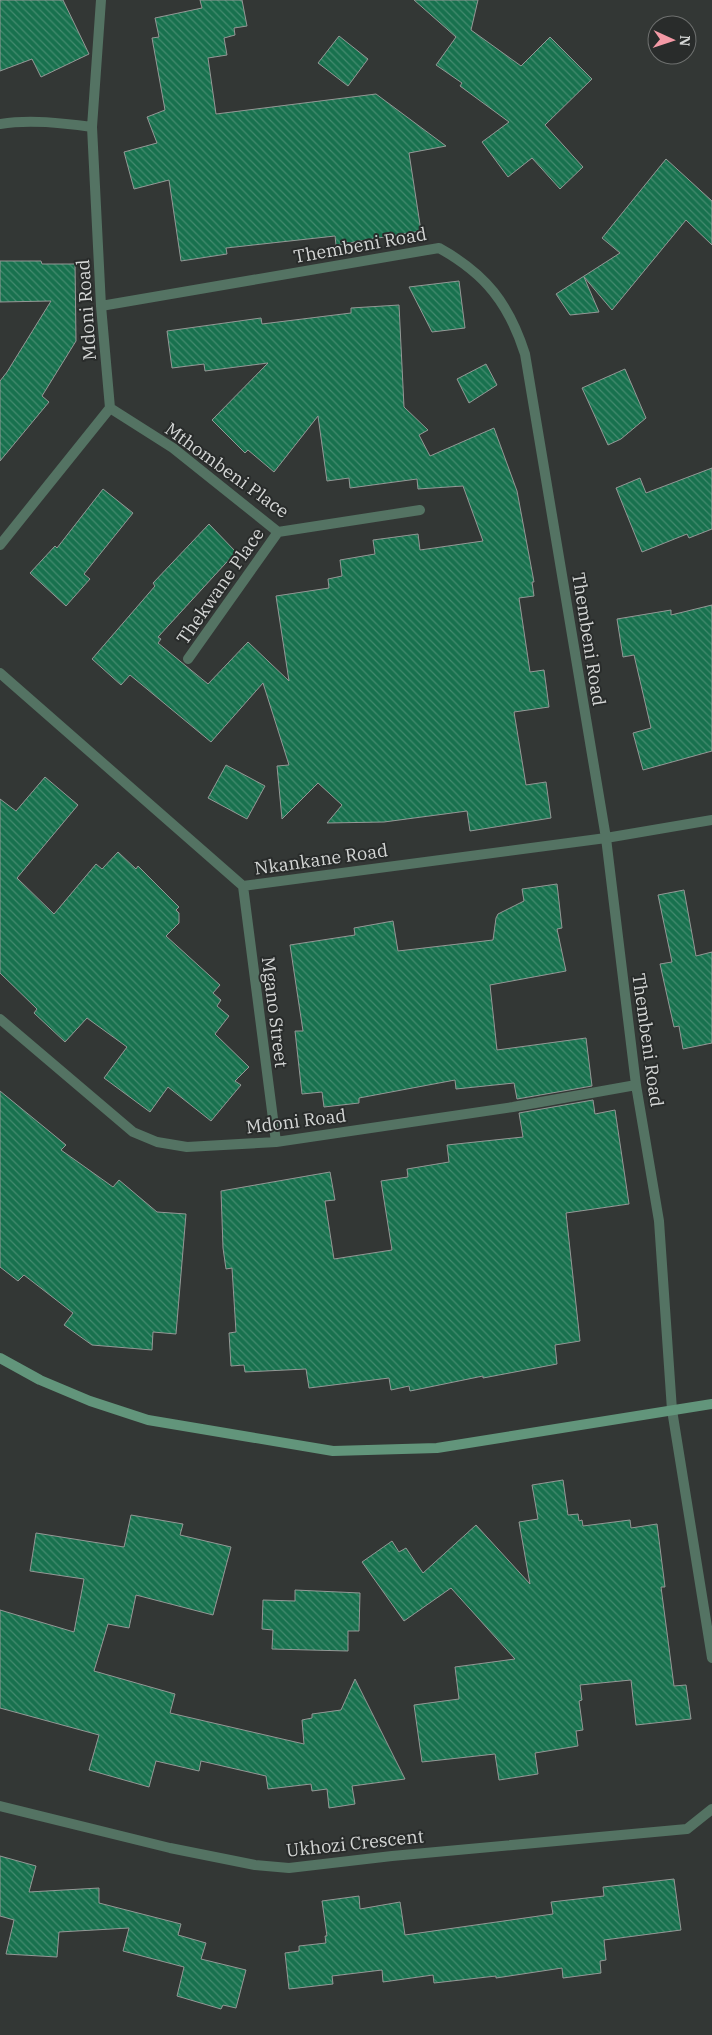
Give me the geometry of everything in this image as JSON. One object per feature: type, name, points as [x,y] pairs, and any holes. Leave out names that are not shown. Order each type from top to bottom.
[{"type":"street","name":"Mdoni Road","points":[[101,0],[92,127],[101,306],[110,408]]},
{"type":"street","points":[[0,124],[12,122],[53,122],[92,127]]},
{"type":"street","name":"Thembeni Road","points":[[101,306],[440,248],[458,258],[480,276],[505,306],[517,328],[525,354],[606,838],[636,1085],[660,1221],[672,1410]]},
{"type":"street","points":[[0,545],[110,408]]},
{"type":"street","name":"Mthombeni Place","points":[[110,408],[173,448],[278,532],[420,510]]},
{"type":"street","name":"Thekwane Place","points":[[188,659],[278,532]]},
{"type":"street","name":"Nkankane Road","points":[[0,673],[243,886],[606,838],[712,820]]},
{"type":"street","name":"Mgano Street","points":[[243,886],[276,1142]]},
{"type":"street","name":"Mdoni Road","points":[[0,1018],[133,1132],[157,1142],[187,1147],[276,1142],[513,1107],[636,1085]]},
{"type":"street","points":[[0,1358],[40,1380],[90,1401],[148,1420],[333,1452],[437,1448],[712,1404]]},
{"type":"street","points":[[672,1410],[712,1658]]},
{"type":"street","name":"Ukhozi Crescent","points":[[0,1806],[236,1862],[255,1866],[289,1868],[392,1856],[687,1829],[712,1809]]},
{"type":"building","points":[[0,0],[63,0],[89,54],[41,77],[32,59],[0,71]]},
{"type":"building","points":[[200,0],[242,0],[247,26],[234,28],[235,35],[224,38],[227,55],[208,58],[216,114],[376,94],[446,146],[409,153],[421,231],[336,245],[335,236],[226,248],[227,254],[181,261],[169,180],[134,189],[124,152],[157,143],[147,117],[165,110],[152,38],[159,37],[155,18],[202,8]]},
{"type":"building","points":[[414,0],[478,0],[471,30],[521,66],[550,37],[592,79],[545,125],[583,167],[560,189],[532,158],[508,177],[482,142],[509,122],[460,86],[462,83],[436,65],[456,37]]},
{"type":"building","points":[[339,36],[368,59],[348,86],[318,63]]},
{"type":"building","points":[[666,159],[712,201],[712,245],[686,220],[612,310],[584,277],[599,312],[570,315],[556,294],[620,253],[602,238]]},
{"type":"building","points":[[0,261],[41,261],[42,264],[74,264],[75,262],[76,341],[42,396],[49,402],[0,461],[0,381],[51,301],[0,302]]},
{"type":"building","points":[[459,281],[465,328],[432,332],[409,287]]},
{"type":"building","points":[[399,305],[404,407],[428,430],[419,435],[430,456],[494,428],[517,491],[534,582],[532,582],[534,596],[519,598],[530,672],[544,670],[549,707],[514,712],[526,785],[546,782],[551,818],[470,831],[467,811],[384,822],[327,823],[342,805],[318,783],[282,819],[277,766],[289,765],[263,683],[211,742],[130,675],[121,685],[92,659],[155,586],[153,583],[209,524],[236,552],[158,637],[161,639],[158,643],[208,684],[248,642],[289,681],[276,596],[329,588],[328,579],[342,576],[340,560],[375,554],[373,540],[418,534],[420,550],[483,541],[463,486],[418,489],[417,479],[350,488],[349,478],[327,481],[318,416],[274,472],[248,450],[245,453],[212,420],[268,363],[205,371],[204,364],[172,368],[167,331],[261,318],[262,324],[351,313],[351,308]]},
{"type":"building","points":[[486,364],[497,385],[469,403],[457,379]]},
{"type":"building","points":[[625,369],[646,418],[621,439],[608,445],[582,388]]},
{"type":"building","points":[[712,468],[712,529],[689,538],[687,534],[642,552],[616,488],[640,478],[646,493]]},
{"type":"building","points":[[103,489],[133,513],[84,574],[90,579],[66,606],[30,573],[55,546],[57,548]]},
{"type":"building","points":[[712,605],[712,751],[643,770],[633,733],[651,728],[634,655],[623,657],[617,619],[671,610],[671,615]]},
{"type":"building","points":[[226,765],[265,786],[247,819],[208,798]]},
{"type":"building","points":[[45,777],[78,805],[17,878],[54,914],[96,864],[102,869],[118,852],[136,869],[138,866],[179,907],[176,910],[179,913],[179,923],[166,936],[220,985],[213,993],[221,1000],[217,1006],[229,1016],[215,1034],[249,1067],[235,1081],[241,1085],[211,1121],[168,1087],[150,1112],[104,1078],[127,1047],[87,1018],[65,1042],[34,1013],[37,1009],[0,973],[0,799],[16,811]]},
{"type":"building","points":[[557,884],[562,928],[557,929],[566,971],[490,985],[497,1050],[586,1038],[592,1086],[517,1099],[514,1083],[456,1089],[455,1080],[359,1098],[359,1103],[324,1107],[322,1092],[302,1094],[295,1031],[303,1031],[290,945],[355,935],[354,928],[393,921],[398,951],[493,940],[498,914],[524,901],[522,889]]},
{"type":"building","points":[[684,890],[696,956],[712,952],[712,1043],[683,1049],[679,1026],[674,1027],[660,964],[672,962],[658,895]]},
{"type":"building","points":[[0,1091],[66,1145],[61,1150],[113,1187],[119,1180],[157,1212],[186,1214],[176,1334],[153,1332],[152,1350],[92,1345],[64,1325],[73,1313],[24,1275],[18,1281],[0,1267]]},
{"type":"building","points":[[593,1100],[595,1114],[615,1110],[629,1204],[566,1213],[580,1341],[555,1345],[557,1364],[483,1378],[483,1376],[410,1391],[409,1386],[391,1390],[389,1378],[309,1388],[306,1369],[245,1372],[244,1365],[231,1366],[229,1333],[236,1332],[232,1268],[226,1269],[223,1248],[221,1191],[330,1172],[335,1200],[325,1201],[334,1259],[392,1250],[381,1181],[408,1177],[407,1169],[449,1162],[447,1145],[523,1137],[519,1113]]},
{"type":"building","points":[[563,1480],[568,1515],[578,1514],[579,1521],[582,1520],[583,1526],[630,1520],[631,1528],[657,1524],[665,1587],[661,1587],[674,1686],[686,1685],[691,1719],[636,1725],[631,1680],[580,1685],[582,1700],[579,1701],[583,1730],[576,1731],[578,1746],[535,1753],[538,1774],[499,1780],[495,1754],[422,1762],[414,1705],[459,1699],[455,1667],[515,1659],[451,1588],[404,1621],[362,1562],[392,1541],[399,1552],[406,1548],[423,1573],[476,1525],[530,1584],[519,1522],[538,1519],[532,1485]]},
{"type":"building","points":[[131,1515],[183,1524],[180,1535],[231,1547],[213,1615],[136,1595],[129,1628],[108,1624],[94,1671],[175,1694],[170,1713],[304,1744],[302,1720],[312,1718],[312,1714],[341,1710],[355,1679],[405,1779],[352,1786],[355,1804],[329,1808],[327,1789],[312,1791],[311,1784],[268,1789],[266,1776],[201,1761],[199,1771],[156,1761],[149,1787],[89,1770],[99,1735],[0,1708],[0,1610],[74,1632],[84,1579],[30,1571],[36,1533],[124,1547]]},
{"type":"building","points":[[295,1590],[360,1593],[359,1631],[348,1631],[348,1651],[272,1649],[273,1630],[262,1629],[263,1600],[295,1601]]},
{"type":"building","points":[[0,1856],[36,1866],[29,1892],[99,1888],[99,1903],[181,1924],[178,1935],[206,1943],[201,1959],[246,1970],[236,2008],[223,2005],[221,2009],[177,1996],[184,1967],[123,1951],[129,1928],[59,1932],[57,1957],[6,1954],[14,1920],[0,1916]]},
{"type":"building","points":[[674,1879],[681,1930],[604,1940],[606,1960],[600,1961],[601,1973],[563,1978],[562,1968],[496,1978],[496,1976],[434,1983],[433,1975],[383,1982],[382,1970],[332,1976],[333,1984],[289,1989],[285,1953],[299,1951],[299,1946],[326,1943],[325,1936],[327,1936],[322,1901],[359,1896],[360,1909],[400,1902],[405,1935],[553,1914],[551,1902],[604,1896],[603,1887]]}]
